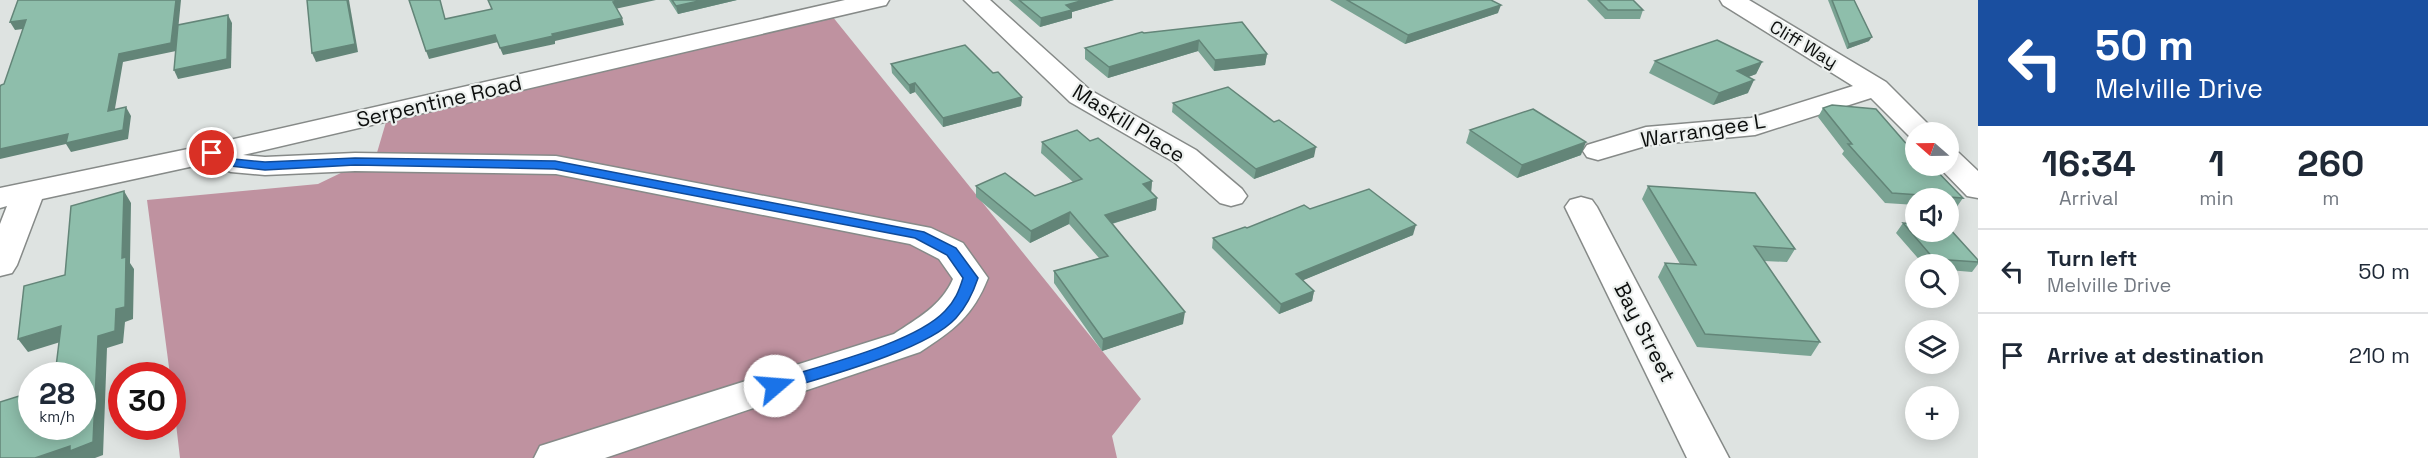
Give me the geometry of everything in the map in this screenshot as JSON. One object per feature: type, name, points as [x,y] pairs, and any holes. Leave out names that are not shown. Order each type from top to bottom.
[{"type":"street","name":"Serpentine Road","points":[[14,195],[212,153],[824,6],[877,0]]},
{"type":"street","name":"Maskill Place","points":[[976,0],[1080,96],[1185,156],[1231,196]]},
{"type":"street","name":"Cliff Way","points":[[1732,0],[1876,88],[1911,122]]},
{"type":"street","name":"Warrangee L","points":[[1598,151],[1646,136],[1755,126],[1876,88]]},
{"type":"street","points":[[212,153],[231,163],[265,166],[355,162],[555,165],[919,235],[951,251],[971,278],[963,299],[949,316],[907,343],[555,458]]},
{"type":"street","points":[[1959,170],[1978,189]]},
{"type":"street","points":[[0,265],[14,195]]},
{"type":"street","name":"Bay Street","points":[[1581,207],[1708,458]]},
{"type":"shaded area","points":[[828,11],[1141,399],[1112,436],[1117,458],[180,458],[178,440],[186,440],[186,362],[168,362],[147,200],[318,184],[376,156],[389,112]]},
{"type":"building","points":[[18,0],[176,0],[171,43],[119,54],[108,111],[126,107],[123,130],[66,143],[68,134],[0,149],[0,87],[4,84],[26,20],[10,22]]},
{"type":"building","points":[[307,0],[347,0],[355,44],[312,53]]},
{"type":"building","points":[[409,0],[440,0],[445,19],[492,9],[488,0],[620,0],[613,2],[622,18],[500,48],[495,35],[426,51]]},
{"type":"building","points":[[672,0],[703,0],[676,6]]},
{"type":"building","points":[[1019,0],[1084,0],[1066,5],[1072,10],[1041,18]]},
{"type":"building","points":[[1347,0],[1491,0],[1501,5],[1408,35]]},
{"type":"building","points":[[1598,0],[1633,0],[1643,10],[1608,10]]},
{"type":"building","points":[[1832,0],[1854,0],[1872,37],[1849,44]]},
{"type":"building","points":[[228,15],[227,59],[174,70],[178,25]]},
{"type":"building","points":[[1242,22],[1267,54],[1215,60],[1199,40],[1109,67],[1085,48],[1142,32]]},
{"type":"building","points":[[1717,40],[1762,62],[1737,71],[1754,80],[1719,93],[1655,61]]},
{"type":"building","points":[[965,45],[993,73],[998,72],[1022,97],[943,118],[915,83],[909,85],[891,64]]},
{"type":"building","points":[[1228,87],[1274,122],[1279,120],[1316,147],[1256,169],[1173,103]]},
{"type":"building","points":[[1832,105],[1876,109],[1905,142],[1905,176],[1942,176],[1953,188],[1905,188],[1905,194],[1892,193],[1848,144],[1852,144],[1823,108]]},
{"type":"building","points":[[1533,109],[1586,142],[1522,165],[1470,130]]},
{"type":"building","points":[[1077,130],[1090,141],[1098,138],[1152,181],[1143,184],[1157,198],[1105,215],[1185,312],[1103,339],[1054,271],[1108,256],[1070,212],[1031,231],[976,186],[1005,173],[1035,196],[1082,179],[1042,142]]},
{"type":"building","points":[[1648,186],[1755,193],[1795,249],[1754,246],[1820,342],[1705,334],[1665,263],[1696,265]]},
{"type":"building","points":[[1369,189],[1416,225],[1296,274],[1314,291],[1281,304],[1213,238],[1247,228],[1304,205],[1310,209]]},
{"type":"building","points":[[124,191],[122,258],[126,257],[125,307],[116,309],[115,331],[98,336],[96,378],[96,362],[57,362],[61,326],[18,339],[24,286],[65,275],[71,206]]},
{"type":"building","points":[[1959,239],[1978,262],[1959,261],[1959,254],[1930,254],[1919,242],[1959,242]]},
{"type":"building","points":[[18,396],[18,440],[93,440],[93,442],[70,451],[70,446],[35,458],[0,458],[0,402]]},
{"type":"route","points":[[212,153],[231,163],[265,166],[355,162],[555,165],[919,235],[951,251],[971,278],[963,299],[949,316],[907,343],[775,386]]}]
